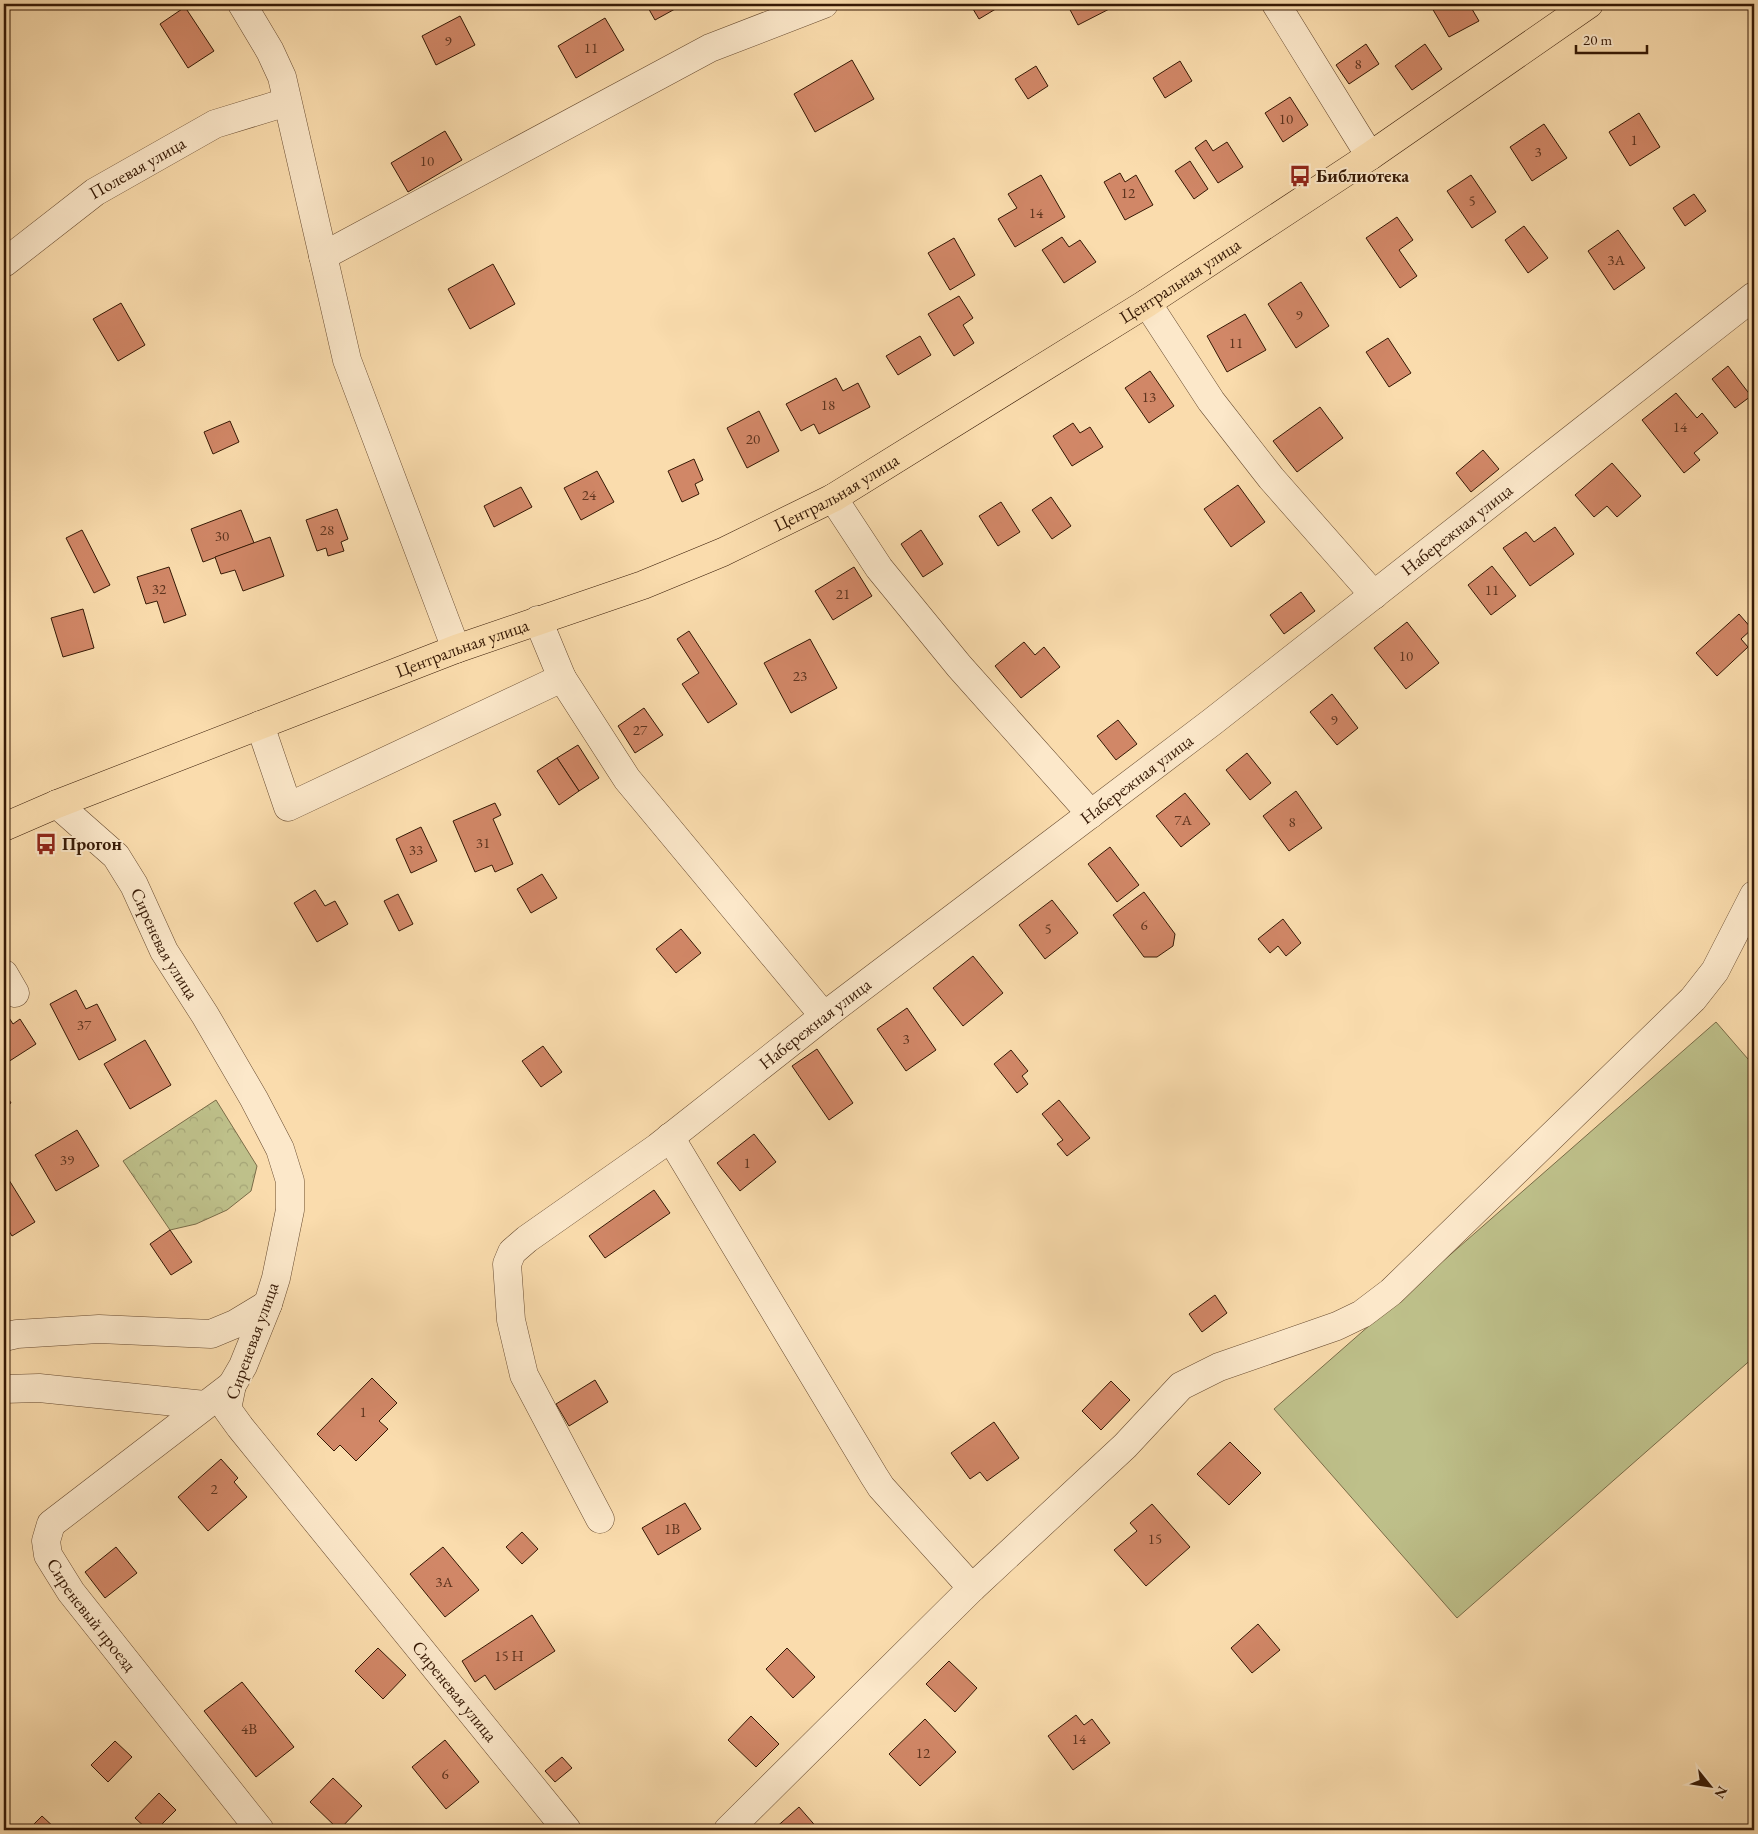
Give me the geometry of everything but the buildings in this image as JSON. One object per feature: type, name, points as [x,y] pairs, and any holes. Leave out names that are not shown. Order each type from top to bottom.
[{"type":"main road","name":"Центральная улица","points":[[4,827],[57,804],[456,649],[643,585],[723,552],[834,498],[1146,303],[1370,156],[1589,4]]},
{"type":"street","points":[[242,4],[270,51],[282,77],[347,360],[456,649]]},
{"type":"street","points":[[323,256],[710,48],[824,4]]},
{"type":"street","points":[[1276,4],[1370,156]]},
{"type":"street","name":"Полевая улица","points":[[4,263],[95,192],[215,124],[287,102]]},
{"type":"street","name":"Набережная улица","points":[[600,1519],[524,1375],[511,1320],[507,1264],[512,1252],[527,1238],[670,1137],[824,1016],[1091,814],[1374,595],[1754,296]]},
{"type":"street","points":[[1146,303],[1211,401],[1271,478],[1374,595]]},
{"type":"street","points":[[834,498],[885,576],[958,666],[1091,814]]},
{"type":"street","points":[[538,620],[562,678],[627,779],[824,1016]]},
{"type":"street","points":[[260,726],[288,807],[562,678]]},
{"type":"street","name":"Сиреневая улица","points":[[57,804],[116,856],[134,885],[164,951],[254,1099],[280,1149],[290,1182],[290,1210],[276,1278],[268,1304],[243,1366],[232,1385],[228,1409],[240,1427],[567,1830]]},
{"type":"street","points":[[728,1830],[972,1588],[1125,1446],[1181,1386],[1219,1367],[1337,1326],[1362,1314],[1391,1292],[1693,1000],[1715,970],[1754,895]]},
{"type":"street","points":[[670,1137],[881,1487],[972,1588]]},
{"type":"street","points":[[4,1337],[17,1334],[99,1329],[211,1334],[235,1324],[268,1304]]},
{"type":"street","name":"Сиреневый проезд","points":[[232,1385],[50,1524],[46,1541],[48,1555],[72,1592],[260,1830]]},
{"type":"street","points":[[4,1389],[39,1388],[205,1406]]},
{"type":"green space","points":[[1716,1022],[1754,1066],[1754,1357],[1457,1618],[1274,1409]]},
{"type":"green space","points":[[216,1100],[257,1166],[251,1191],[227,1210],[196,1224],[170,1230],[123,1161]]},
{"type":"place","name":"Библиотека","points":[[1300,176]]},
{"type":"place","name":"Прогон","points":[[46,844]]}]
